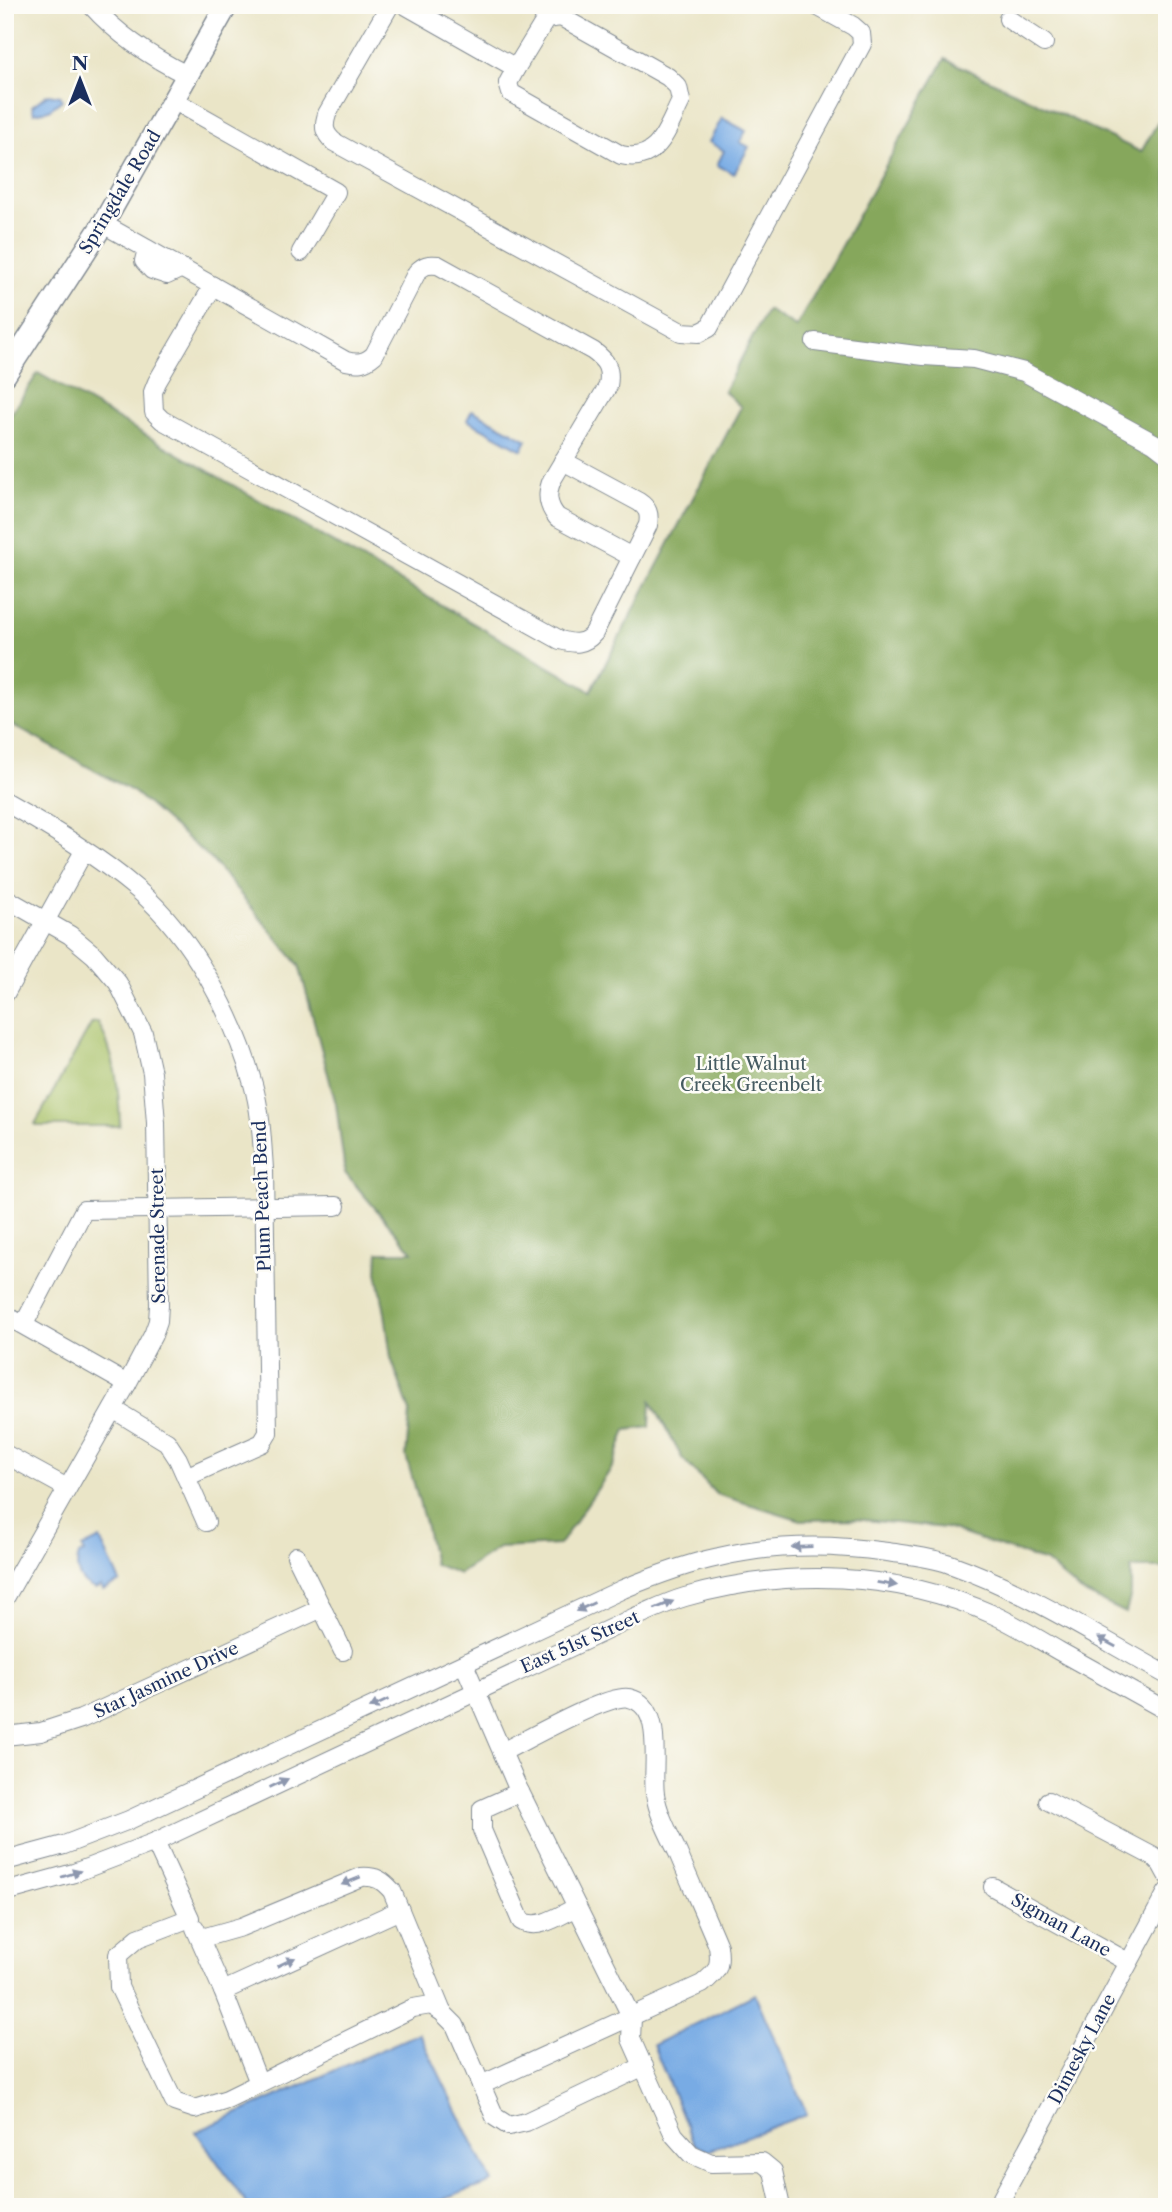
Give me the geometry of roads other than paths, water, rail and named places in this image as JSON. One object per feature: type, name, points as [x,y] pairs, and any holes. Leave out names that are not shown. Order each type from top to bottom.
[{"type":"main road","name":"Springdale Road","points":[[5,375],[103,224],[228,5]]},
{"type":"street","points":[[91,5],[110,27],[157,60],[187,75]]},
{"type":"street","points":[[390,5],[327,114],[324,125],[326,134],[334,142],[681,332],[699,333],[709,328],[862,44],[861,33],[853,26],[816,5]]},
{"type":"street","points":[[405,5],[516,68]]},
{"type":"street","points":[[561,17],[668,77],[678,87],[681,101],[657,146],[649,154],[631,158],[621,155],[511,93],[509,83],[516,68],[546,19],[561,17]]},
{"type":"street","points":[[1008,19],[1044,43]]},
{"type":"street","points":[[173,100],[336,192],[301,252]]},
{"type":"street","points":[[103,224],[346,361],[365,362],[374,355],[422,267],[430,264],[438,265],[593,351],[608,365],[608,386],[548,490],[550,510],[557,517],[632,557]]},
{"type":"street","points":[[212,286],[153,392],[153,412],[162,420],[560,640],[581,643],[594,634],[648,525],[649,514],[645,507],[563,461]]},
{"type":"street","points":[[815,341],[923,356],[974,359],[1024,372],[1154,443],[1167,453]]},
{"type":"street","name":"Plum Peach Bend","points":[[5,802],[84,851],[140,892],[162,915],[183,941],[227,1011],[256,1096],[261,1128],[264,1208],[268,1436],[262,1443],[186,1477]]},
{"type":"street","points":[[5,993],[84,851]]},
{"type":"street","name":"Serenade Street","points":[[5,898],[70,935],[94,955],[118,983],[143,1033],[152,1073],[156,1123],[158,1321],[127,1384],[67,1488],[12,1571],[5,1598]]},
{"type":"street","points":[[23,1324],[84,1210],[336,1206]]},
{"type":"street","points":[[5,1315],[127,1384]]},
{"type":"street","points":[[113,1409],[167,1442],[206,1522]]},
{"type":"street","points":[[5,1454],[67,1488]]},
{"type":"street","name":"East 51st Street","points":[[5,1861],[64,1845],[129,1820],[623,1589],[670,1570],[719,1556],[807,1547],[859,1548],[948,1563],[1032,1600],[1167,1675]]},
{"type":"street","points":[[296,1556],[343,1651]]},
{"type":"street","name":"East 51st Street","points":[[5,1892],[74,1873],[155,1842],[635,1617],[683,1598],[725,1587],[811,1578],[856,1579],[901,1586],[993,1615],[1167,1711]]},
{"type":"street","name":"Star Jasmine Drive","points":[[5,1736],[41,1731],[81,1719],[321,1608]]},
{"type":"street","points":[[464,1664],[520,1791],[632,2018],[631,2039],[674,2135],[691,2154],[711,2163],[762,2162],[773,2171],[781,2207]]},
{"type":"street","points":[[481,2085],[702,1984],[716,1973],[720,1961],[718,1946],[657,1804],[654,1781],[655,1743],[649,1716],[641,1704],[628,1697],[603,1702],[502,1752]]},
{"type":"street","points":[[520,1791],[482,1809],[481,1820],[482,1830],[520,1921],[527,1925],[540,1925],[577,1907]]},
{"type":"street","points":[[1048,1801],[1154,1857],[1167,1875]]},
{"type":"street","points":[[155,1842],[202,1938],[260,2083]]},
{"type":"street","points":[[202,1938],[241,1927],[361,1877],[375,1876],[391,1891],[442,2012]]},
{"type":"street","name":"Sigman Lane","points":[[993,1888],[1128,1962]]},
{"type":"street","name":"Dimesky Lane","points":[[997,2207],[1167,1892]]},
{"type":"street","points":[[223,1991],[400,1910]]},
{"type":"street","points":[[190,1918],[138,1938],[118,1955],[119,1987],[174,2102],[195,2109],[227,2099],[413,2008],[431,2005],[455,2025],[495,2117],[509,2126],[526,2122],[644,2066]]},
{"type":"water","points":[[48,94],[60,96],[62,100],[49,110],[34,113],[32,106]]},
{"type":"water","points":[[722,118],[746,131],[740,142],[749,147],[734,174],[717,165],[724,151],[709,142]]},
{"type":"water","points":[[472,410],[527,440],[522,450],[467,420]]},
{"type":"water","points":[[100,1539],[120,1582],[103,1590],[101,1586],[95,1589],[85,1583],[77,1566],[79,1555],[84,1552],[82,1548]]},
{"type":"water","points":[[755,1994],[807,2114],[708,2151],[694,2144],[653,2045]]},
{"type":"water","points":[[419,2033],[492,2182],[422,2207],[279,2207],[277,2204],[249,2207],[196,2132]]},
{"type":"park label","name":"Little Walnut Creek Greenbelt","points":[[751,1074]]}]
